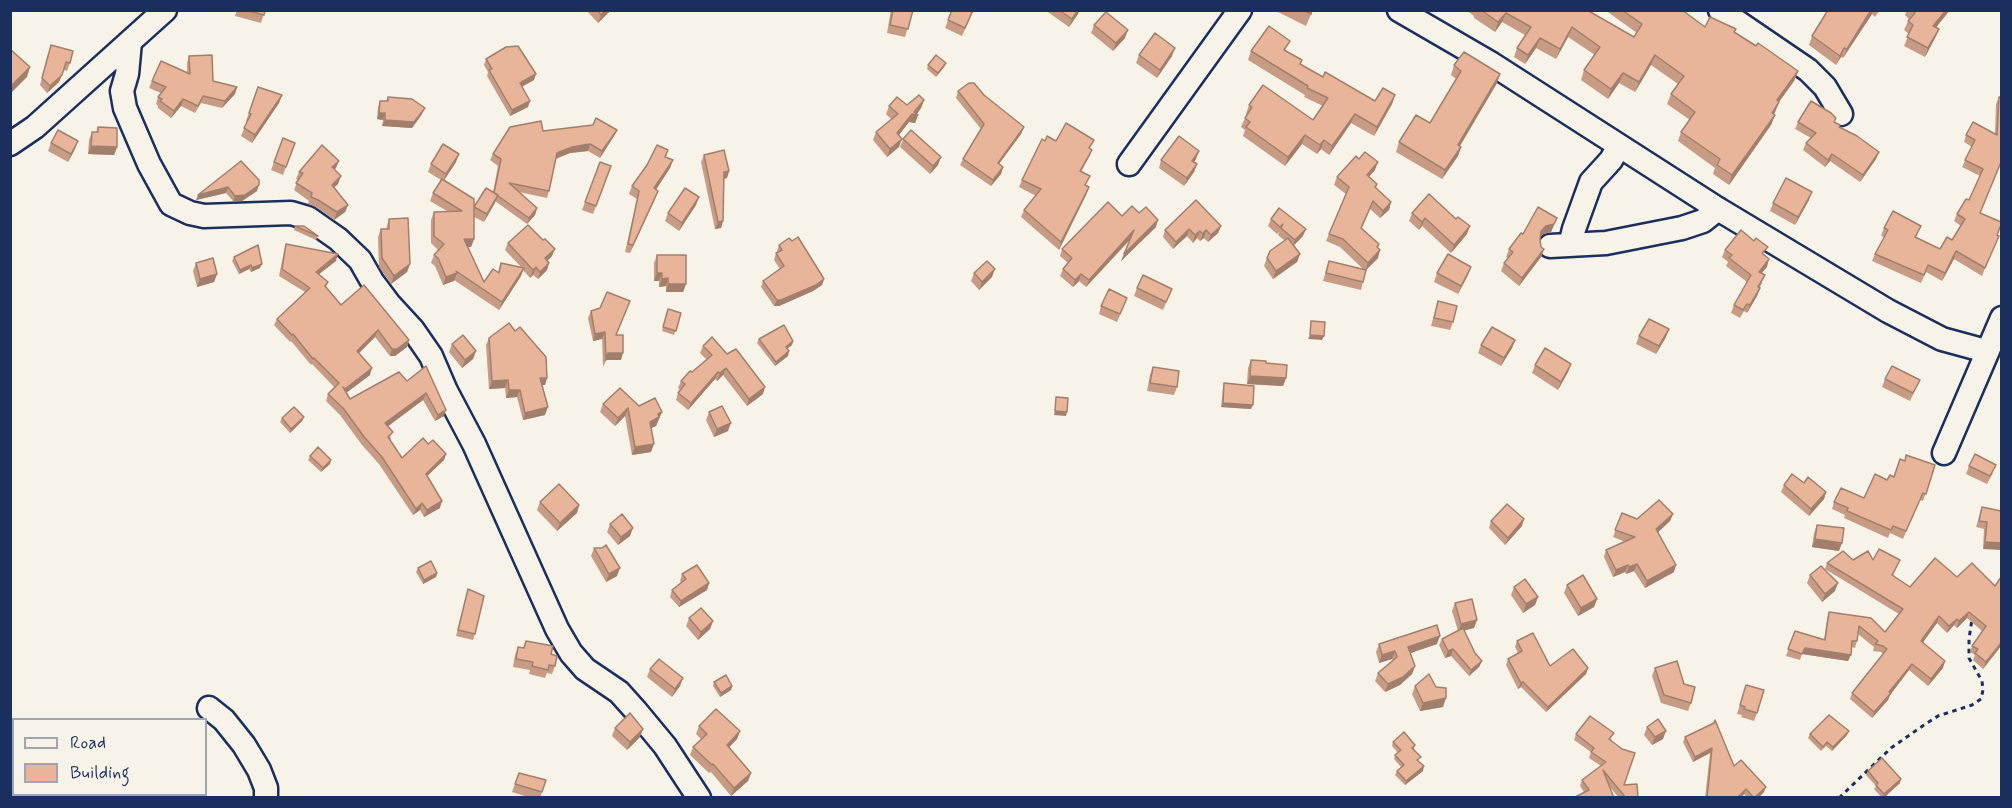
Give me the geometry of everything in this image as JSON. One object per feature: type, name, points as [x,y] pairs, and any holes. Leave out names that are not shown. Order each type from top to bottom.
[{"type":"street","points":[[10,144],[35,127],[165,10]]},
{"type":"street","points":[[1129,164],[1240,10]]},
{"type":"street","points":[[1399,10],[1492,64],[1718,209],[1888,311],[1942,339],[1986,351]]},
{"type":"street","points":[[1720,10],[1808,70],[1825,87],[1841,114]]},
{"type":"street","points":[[130,42],[127,74],[122,91],[125,108],[148,164],[171,204],[190,213],[204,216],[291,213],[308,218],[338,239],[360,260],[372,281],[413,330],[431,356],[446,391],[474,444],[557,628],[571,653],[585,669],[619,692],[636,711],[665,746],[699,798]]},
{"type":"street","points":[[1619,146],[1611,160],[1591,182],[1574,229],[1560,245],[1606,243],[1682,228],[1703,221],[1718,209]]},
{"type":"street","points":[[1944,453],[2001,318]]},
{"type":"street","points":[[209,708],[224,720],[249,753],[263,779],[266,798]]},
{"type":"path","points":[[1839,798],[1891,748],[1938,716],[1972,705],[1981,699],[1982,681],[1970,658],[1971,622],[1975,616]]},
{"type":"building","points":[[246,10],[265,10],[264,15]]},
{"type":"building","points":[[893,10],[913,10],[908,29],[890,25]]},
{"type":"building","points":[[952,10],[973,10],[965,28],[948,20]]},
{"type":"building","points":[[1059,10],[1078,10],[1072,19]]},
{"type":"building","points":[[1481,10],[1587,10],[1634,37],[1642,24],[1622,10],[1682,10],[1705,27],[1710,17],[1736,29],[1734,32],[1756,46],[1758,43],[1798,71],[1777,100],[1779,102],[1772,113],[1775,115],[1732,175],[1717,165],[1720,159],[1681,132],[1695,112],[1671,94],[1684,76],[1655,55],[1639,82],[1623,73],[1611,89],[1584,70],[1600,47],[1572,27],[1560,49],[1540,38],[1528,55],[1517,48],[1531,27],[1506,13],[1498,22]]},
{"type":"building","points":[[1828,10],[1871,10],[1847,49],[1844,48],[1840,56],[1812,36]]},
{"type":"building","points":[[1913,10],[1946,10],[1933,26],[1939,29],[1928,48],[1907,37],[1913,25],[1908,21],[1915,13]]},
{"type":"building","points":[[1106,12],[1128,30],[1116,43],[1094,25]]},
{"type":"building","points":[[1269,26],[1290,41],[1284,50],[1302,60],[1300,64],[1323,77],[1325,72],[1375,101],[1383,88],[1395,95],[1377,127],[1355,114],[1332,146],[1324,140],[1320,145],[1305,135],[1288,157],[1246,127],[1250,122],[1245,118],[1252,107],[1249,105],[1263,85],[1313,120],[1328,98],[1307,88],[1308,86],[1251,51]]},
{"type":"building","points":[[1155,33],[1175,48],[1160,70],[1139,55]]},
{"type":"building","points":[[51,45],[73,51],[70,63],[66,62],[62,75],[50,86],[42,78]]},
{"type":"building","points":[[518,46],[536,74],[520,83],[530,101],[512,110],[489,70],[492,69],[486,59],[506,47]]},
{"type":"building","points":[[10,49],[30,67],[10,87]]},
{"type":"building","points":[[1464,52],[1500,74],[1458,145],[1461,147],[1445,170],[1399,142],[1416,115],[1430,123],[1461,71],[1454,65]]},
{"type":"building","points":[[212,55],[213,81],[237,87],[225,101],[203,96],[198,106],[183,99],[174,111],[160,101],[162,99],[158,97],[166,87],[152,81],[161,61],[190,74],[189,56]]},
{"type":"building","points":[[936,55],[946,63],[938,73],[928,65]]},
{"type":"building","points":[[969,83],[974,83],[984,95],[1024,127],[998,163],[1003,167],[993,180],[963,159],[984,124],[958,91]]},
{"type":"building","points":[[258,87],[282,95],[255,135],[244,128],[251,114],[249,113]]},
{"type":"building","points":[[919,95],[924,100],[914,112],[918,115],[912,114],[897,133],[902,139],[890,149],[876,132],[898,114],[889,106],[897,97],[907,105]]},
{"type":"building","points":[[388,97],[412,99],[425,108],[414,122],[385,120],[385,113],[379,113],[380,101],[388,101]]},
{"type":"building","points":[[1999,97],[2001,97],[2001,162],[1980,213],[2001,222],[2001,225],[1997,235],[1999,236],[1985,268],[1956,251],[1945,273],[1928,265],[1924,275],[1875,254],[1888,230],[1884,228],[1893,211],[1921,226],[1915,237],[1940,249],[1947,237],[1952,240],[1965,219],[1957,214],[1966,199],[1969,200],[1983,169],[1965,160],[1975,140],[1966,135],[1973,122],[1997,135]]},
{"type":"building","points":[[1811,101],[1831,113],[1836,118],[1834,122],[1840,125],[1839,127],[1857,136],[1879,152],[1863,175],[1832,154],[1828,160],[1806,143],[1816,133],[1798,122]]},
{"type":"building","points":[[596,118],[617,130],[602,151],[590,144],[572,147],[557,153],[549,191],[509,183],[537,208],[529,218],[494,193],[501,159],[493,154],[510,127],[541,121],[543,131],[593,125]]},
{"type":"building","points":[[1066,123],[1094,140],[1089,148],[1092,150],[1080,171],[1090,176],[1085,185],[1089,187],[1061,242],[1024,210],[1041,189],[1022,180],[1042,139],[1045,141],[1047,136],[1056,141]]},
{"type":"building","points":[[98,127],[117,128],[117,147],[91,146],[92,132],[98,132]]},
{"type":"building","points":[[58,130],[78,141],[71,154],[51,143]]},
{"type":"building","points":[[911,130],[941,157],[933,166],[903,139]]},
{"type":"building","points":[[1179,136],[1199,151],[1192,161],[1197,164],[1187,178],[1161,160]]},
{"type":"building","points":[[283,138],[295,143],[286,167],[274,162]]},
{"type":"building","points":[[443,144],[459,154],[446,174],[431,164]]},
{"type":"building","points":[[322,145],[339,161],[332,167],[341,176],[332,185],[348,205],[337,212],[311,197],[312,193],[296,183],[303,173],[299,172]]},
{"type":"building","points":[[657,145],[668,150],[665,157],[673,160],[654,188],[658,191],[633,245],[628,244],[639,191],[632,186],[647,165]]},
{"type":"building","points":[[724,150],[729,171],[724,172],[723,221],[718,222],[704,155]]},
{"type":"building","points":[[1365,152],[1378,162],[1367,175],[1377,184],[1375,187],[1391,202],[1383,211],[1373,201],[1361,228],[1379,244],[1377,247],[1380,250],[1368,263],[1343,239],[1329,234],[1349,187],[1337,177],[1356,156],[1359,159]]},
{"type":"building","points":[[241,161],[259,180],[259,185],[245,195],[235,196],[228,187],[198,195]]},
{"type":"building","points":[[600,162],[611,166],[596,206],[585,202]]},
{"type":"building","points":[[1786,178],[1812,192],[1798,217],[1773,203]]},
{"type":"building","points":[[442,179],[474,199],[474,239],[464,239],[484,282],[493,269],[499,273],[501,263],[524,268],[502,302],[456,271],[457,273],[446,277],[438,258],[434,255],[444,244],[434,236],[434,212],[462,211],[433,193]]},
{"type":"building","points":[[486,188],[498,195],[487,214],[474,207]]},
{"type":"building","points":[[685,188],[699,197],[682,223],[668,213]]},
{"type":"building","points":[[1429,194],[1456,219],[1458,217],[1470,226],[1454,245],[1425,218],[1422,222],[1412,213]]},
{"type":"building","points":[[1196,200],[1221,226],[1211,235],[1206,230],[1203,234],[1200,231],[1195,235],[1189,229],[1176,242],[1165,230]]},
{"type":"building","points":[[1108,202],[1122,216],[1132,206],[1139,213],[1146,207],[1158,220],[1124,254],[1134,230],[1089,280],[1081,274],[1075,280],[1063,269],[1072,258],[1062,249]]},
{"type":"building","points":[[1538,207],[1557,218],[1554,224],[1546,226],[1541,231],[1541,247],[1544,249],[1522,278],[1504,263],[1513,252],[1509,249],[1521,233],[1523,234]]},
{"type":"building","points":[[1279,208],[1306,229],[1295,240],[1281,228],[1283,224],[1280,227],[1271,219]]},
{"type":"building","points":[[408,218],[410,264],[394,276],[382,258],[381,229],[389,229],[389,219]]},
{"type":"building","points":[[528,225],[555,249],[545,258],[549,263],[540,272],[536,267],[533,270],[508,243]]},
{"type":"building","points":[[295,226],[304,226],[318,236]]},
{"type":"building","points":[[1741,230],[1754,241],[1756,238],[1768,247],[1762,253],[1769,259],[1759,272],[1765,275],[1758,287],[1760,288],[1750,305],[1747,304],[1743,310],[1734,305],[1751,275],[1729,258],[1732,255],[1725,250]]},
{"type":"building","points":[[798,237],[824,279],[816,285],[777,300],[763,281],[784,266],[776,253],[782,250],[779,245],[789,238],[792,241]]},
{"type":"building","points":[[1288,238],[1300,254],[1276,271],[1267,258],[1270,251]]},
{"type":"building","points":[[286,244],[338,254],[316,272],[328,282],[325,286],[341,305],[364,285],[409,340],[397,349],[392,349],[378,330],[357,351],[372,368],[345,389],[343,387],[350,399],[399,372],[407,381],[426,366],[446,410],[438,415],[426,393],[385,423],[393,432],[388,437],[402,458],[423,438],[428,444],[433,440],[446,454],[426,474],[442,501],[427,510],[422,503],[416,509],[382,457],[343,408],[328,394],[339,383],[313,359],[293,334],[277,319],[310,288],[282,269]]},
{"type":"building","points":[[258,245],[262,264],[252,268],[251,265],[240,270],[234,257]]},
{"type":"building","points":[[1448,254],[1471,267],[1461,286],[1437,273]]},
{"type":"building","points":[[657,255],[686,255],[686,284],[668,284],[668,278],[662,279],[662,273],[657,273]]},
{"type":"building","points":[[213,258],[217,274],[200,279],[196,263]]},
{"type":"building","points":[[987,261],[995,269],[982,282],[974,273]]},
{"type":"building","points":[[1329,261],[1366,270],[1363,282],[1326,273]]},
{"type":"building","points":[[1143,275],[1172,289],[1166,302],[1137,288]]},
{"type":"building","points":[[1109,289],[1127,298],[1120,314],[1101,306]]},
{"type":"building","points":[[607,292],[630,301],[616,335],[623,335],[623,353],[608,353],[606,360],[605,332],[595,334],[591,311],[600,308]]},
{"type":"building","points":[[1438,301],[1457,306],[1453,322],[1434,318]]},
{"type":"building","points":[[668,309],[681,313],[676,331],[663,327]]},
{"type":"building","points":[[1649,319],[1669,329],[1659,346],[1639,336]]},
{"type":"building","points":[[1311,321],[1325,322],[1324,336],[1310,335]]},
{"type":"building","points":[[509,323],[515,331],[520,327],[546,357],[547,378],[540,378],[548,407],[525,413],[520,390],[509,390],[508,380],[492,381],[489,338]]},
{"type":"building","points":[[784,325],[793,341],[786,347],[789,351],[776,362],[759,339]]},
{"type":"building","points":[[1492,327],[1515,340],[1504,358],[1481,345]]},
{"type":"building","points":[[463,335],[476,351],[465,360],[452,344]]},
{"type":"building","points":[[712,337],[727,354],[736,349],[765,387],[749,399],[726,368],[718,372],[691,403],[678,393],[685,384],[681,381],[690,371],[692,372],[712,355],[703,346]]},
{"type":"building","points":[[1545,348],[1571,364],[1561,382],[1535,365]]},
{"type":"building","points":[[1251,360],[1287,365],[1286,378],[1250,376]]},
{"type":"building","points":[[1892,366],[1920,380],[1913,393],[1885,379]]},
{"type":"building","points":[[1153,367],[1179,371],[1177,387],[1150,383]]},
{"type":"building","points":[[1224,383],[1254,386],[1253,405],[1223,403]]},
{"type":"building","points":[[620,388],[639,406],[655,398],[662,412],[658,414],[659,417],[650,422],[654,444],[635,447],[628,408],[618,418],[603,404]]},
{"type":"building","points":[[1056,397],[1068,398],[1067,412],[1055,411]]},
{"type":"building","points":[[722,406],[731,423],[717,429],[709,412]]},
{"type":"building","points":[[294,407],[304,417],[291,429],[282,418]]},
{"type":"building","points":[[318,447],[331,460],[323,468],[310,456]]},
{"type":"building","points":[[1975,454],[1996,465],[1990,476],[1969,466]]},
{"type":"building","points":[[1906,455],[1935,465],[1926,494],[1923,493],[1906,531],[1893,526],[1891,530],[1847,511],[1848,508],[1834,502],[1841,488],[1864,498],[1875,474],[1887,480],[1890,475],[1894,477],[1900,459],[1905,461]]},
{"type":"building","points":[[1792,474],[1804,483],[1808,477],[1826,492],[1811,509],[1784,485]]},
{"type":"building","points":[[559,484],[579,505],[560,523],[540,502]]},
{"type":"building","points":[[1659,500],[1673,514],[1656,529],[1676,565],[1647,581],[1637,564],[1616,570],[1606,550],[1635,537],[1615,530],[1622,513],[1637,519]]},
{"type":"building","points":[[1507,504],[1524,519],[1508,538],[1491,521]]},
{"type":"building","points":[[1982,507],[2001,511],[2001,543],[1985,542],[1987,522],[1979,521]]},
{"type":"building","points":[[622,514],[633,528],[621,537],[610,524]]},
{"type":"building","points":[[1817,525],[1844,528],[1842,543],[1815,539]]},
{"type":"building","points":[[606,545],[620,568],[609,574],[594,548],[602,548]]},
{"type":"building","points":[[1879,549],[1900,560],[1892,575],[1910,587],[1935,558],[1957,577],[1972,563],[1995,586],[2001,577],[2001,643],[1986,662],[1975,653],[1978,649],[1972,646],[1986,626],[1969,612],[1949,626],[1939,616],[1921,641],[1945,661],[1931,679],[1912,664],[1874,712],[1852,693],[1887,649],[1875,644],[1878,641],[1859,626],[1857,641],[1852,641],[1851,655],[1805,648],[1802,654],[1788,649],[1795,631],[1825,640],[1829,612],[1871,618],[1885,632],[1903,609],[1827,563],[1843,551],[1853,560],[1868,551],[1873,560]]},
{"type":"building","points":[[431,561],[437,573],[424,580],[418,568]]},
{"type":"building","points":[[697,565],[709,583],[681,601],[672,590],[686,579],[682,574]]},
{"type":"building","points":[[1821,566],[1838,583],[1825,594],[1810,575]]},
{"type":"building","points":[[1583,575],[1597,599],[1581,608],[1567,585]]},
{"type":"building","points":[[1525,579],[1538,597],[1526,604],[1514,587]]},
{"type":"building","points":[[468,589],[484,596],[475,634],[458,630]]},
{"type":"building","points":[[1472,599],[1477,620],[1461,624],[1455,603]]},
{"type":"building","points":[[701,608],[713,621],[701,632],[689,618]]},
{"type":"building","points":[[1437,625],[1440,636],[1408,647],[1415,666],[1403,677],[1388,684],[1378,673],[1397,657],[1395,651],[1382,655],[1379,644]]},
{"type":"building","points":[[1463,628],[1475,653],[1482,661],[1471,670],[1453,649],[1448,651],[1442,639]]},
{"type":"building","points":[[1533,633],[1550,666],[1573,649],[1588,668],[1548,707],[1523,682],[1521,683],[1508,659],[1522,651],[1517,641]]},
{"type":"building","points":[[526,641],[553,646],[551,654],[557,656],[555,666],[549,665],[548,670],[532,666],[533,662],[516,659],[518,647],[524,648]]},
{"type":"building","points":[[659,659],[683,678],[675,689],[650,669]]},
{"type":"building","points":[[1677,661],[1684,684],[1695,687],[1691,703],[1664,695],[1655,668]]},
{"type":"building","points":[[1429,674],[1436,687],[1446,688],[1446,698],[1423,703],[1415,686]]},
{"type":"building","points":[[726,675],[732,686],[721,693],[714,682]]},
{"type":"building","points":[[1746,685],[1764,690],[1757,713],[1744,709],[1745,707],[1740,705]]},
{"type":"building","points":[[716,709],[740,731],[727,745],[751,773],[734,788],[713,764],[693,747],[707,734],[699,726]]},
{"type":"building","points":[[630,713],[643,729],[630,742],[615,728]]},
{"type":"building","points":[[1829,715],[1849,731],[1833,747],[1827,742],[1823,747],[1810,734]]},
{"type":"building","points":[[1590,716],[1614,733],[1609,739],[1622,749],[1635,753],[1624,785],[1637,784],[1638,798],[1626,798],[1603,770],[1614,798],[1573,798],[1589,790],[1582,780],[1606,762],[1591,752],[1594,748],[1576,734]]},
{"type":"building","points":[[1658,719],[1666,731],[1655,737],[1647,727]]},
{"type":"building","points":[[1715,720],[1734,766],[1741,760],[1766,787],[1754,798],[1746,789],[1737,798],[1707,798],[1712,748],[1695,757],[1685,737],[1714,723]]},
{"type":"building","points":[[1404,732],[1415,745],[1412,748],[1421,757],[1417,760],[1424,766],[1406,781],[1397,771],[1404,765],[1395,755],[1401,750],[1393,742]]},
{"type":"building","points":[[1882,758],[1901,779],[1884,794],[1868,771]]},
{"type":"building","points":[[519,773],[546,780],[542,792],[515,784]]}]
